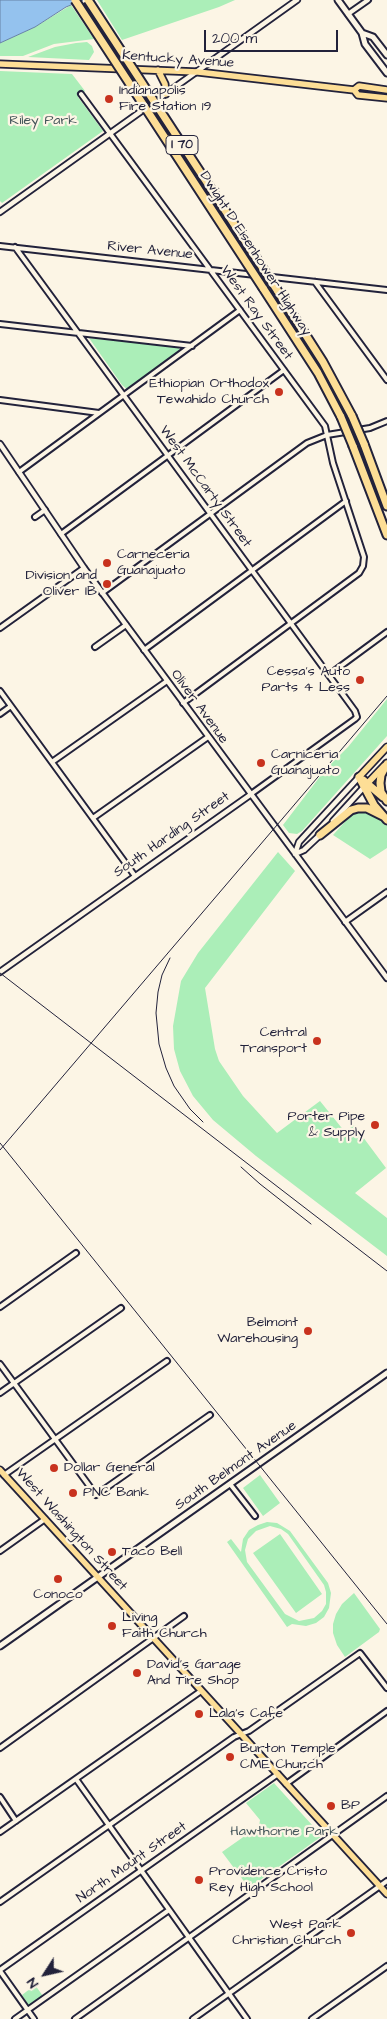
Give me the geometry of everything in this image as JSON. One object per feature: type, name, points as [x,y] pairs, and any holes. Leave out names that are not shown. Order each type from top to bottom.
[{"type":"highway","name":"Dwight D Eisenhower Highway","points":[[75,0],[318,373],[341,417],[387,535]]},
{"type":"highway","name":"Dwight D Eisenhower Highway","points":[[88,0],[323,362],[352,416],[387,506]]},
{"type":"highway","points":[[387,764],[381,775],[380,783],[381,792],[387,801]]},
{"type":"highway","points":[[359,777],[385,818]]},
{"type":"highway","points":[[366,786],[387,801]]},
{"type":"highway","points":[[320,834],[349,812],[358,808],[367,808],[385,818]]},
{"type":"main road","points":[[338,0],[362,33],[365,44],[387,73]]},
{"type":"main road","points":[[362,33],[372,37],[387,55]]},
{"type":"main road","name":"Kentucky Avenue","points":[[0,64],[198,72],[354,90],[358,95],[387,98]]},
{"type":"main road","points":[[158,70],[166,84],[166,94]]},
{"type":"main road","points":[[384,89],[387,82]]},
{"type":"main road","name":"Kentucky Avenue","points":[[354,90],[359,86],[384,89]]},
{"type":"main road","points":[[359,777],[387,747]]},
{"type":"main road","points":[[366,786],[387,764]]},
{"type":"main road","name":"South Belmont Avenue","points":[[0,1646],[99,1578],[387,1373]]},
{"type":"main road","name":"West Washington Street","points":[[2,1472],[387,1894]]},
{"type":"street","points":[[0,212],[296,0]]},
{"type":"street","points":[[348,14],[368,0]]},
{"type":"street","name":"West Ray Street","points":[[82,94],[323,424],[333,463],[363,553],[363,567],[359,573],[292,623]]},
{"type":"street","name":"River Avenue","points":[[0,246],[387,290]]},
{"type":"street","name":"West McCarty Street","points":[[15,247],[330,674],[350,702],[357,717]]},
{"type":"street","points":[[315,282],[387,380]]},
{"type":"street","points":[[19,472],[240,310]]},
{"type":"street","points":[[0,324],[192,346]]},
{"type":"street","points":[[61,534],[284,370]]},
{"type":"street","points":[[0,400],[100,413]]},
{"type":"street","points":[[102,593],[306,444],[327,435],[370,428],[387,420]]},
{"type":"street","name":"Oliver Avenue","points":[[0,444],[102,593],[387,978]]},
{"type":"street","points":[[144,650],[346,501]]},
{"type":"street","points":[[35,518],[45,510]]},
{"type":"street","points":[[0,628],[84,568]]},
{"type":"street","points":[[183,704],[292,623]]},
{"type":"street","points":[[95,647],[126,625]]},
{"type":"street","points":[[330,674],[387,632]]},
{"type":"street","points":[[52,762],[167,681]]},
{"type":"street","points":[[0,691],[135,876]]},
{"type":"street","points":[[0,714],[11,706]]},
{"type":"street","name":"South Harding Street","points":[[0,972],[357,717]]},
{"type":"street","points":[[93,818],[208,737]]},
{"type":"street","points":[[295,854],[300,842],[359,777]]},
{"type":"street","points":[[295,854],[304,850],[366,786]]},
{"type":"street","points":[[345,922],[387,892]]},
{"type":"street","points":[[0,1307],[76,1253]]},
{"type":"street","points":[[0,1393],[121,1308]]},
{"type":"street","points":[[2,1472],[55,1439],[166,1361]]},
{"type":"street","points":[[0,1364],[96,1495],[210,1415]]},
{"type":"street","points":[[230,1484],[255,1516]]},
{"type":"street","points":[[0,1551],[45,1519]]},
{"type":"street","points":[[0,1748],[184,1616]]},
{"type":"street","points":[[0,1902],[234,1737],[249,1731],[360,1653],[387,1688]]},
{"type":"street","points":[[0,1832],[201,1691]]},
{"type":"street","points":[[286,1784],[387,1711]]},
{"type":"street","name":"North Mount Street","points":[[0,1971],[278,1774]]},
{"type":"street","points":[[76,1779],[247,2019]]},
{"type":"street","points":[[75,2019],[387,1796]]},
{"type":"street","points":[[0,1797],[16,1821]]},
{"type":"street","points":[[194,2019],[387,1881]]},
{"type":"street","points":[[15,2019],[169,1910]]},
{"type":"street","points":[[312,2019],[387,1966]]},
{"type":"street","points":[[0,1971],[34,2019]]},
{"type":"green space","points":[[97,0],[235,0],[122,40]]},
{"type":"green space","points":[[71,5],[94,39],[54,44],[23,56],[0,56],[0,43],[35,27]]},
{"type":"green space","points":[[87,42],[92,46],[94,52],[89,60],[28,57],[55,47]]},
{"type":"green space","name":"Riley Park","points":[[0,71],[72,74],[85,91],[78,97],[103,131],[2,203],[0,201]]},
{"type":"green space","points":[[89,338],[178,347],[180,350],[128,390],[122,385]]},
{"type":"green space","points":[[387,699],[387,736],[302,831],[297,834],[289,833],[283,825],[325,770],[348,747]]},
{"type":"green space","points":[[365,810],[387,826],[387,848],[370,859],[333,835],[353,813]]},
{"type":"green space","points":[[278,852],[295,871],[205,988],[215,1049],[219,1061],[243,1096],[277,1133],[320,1101],[345,1132],[354,1125],[386,1168],[355,1193],[387,1218],[387,1256],[256,1156],[213,1120],[193,1096],[180,1071],[174,1049],[173,1026],[181,981],[198,953]]},
{"type":"green space","points":[[260,1475],[280,1503],[263,1516],[243,1488]]},
{"type":"green space","points":[[267,1522],[277,1523],[290,1531],[328,1583],[331,1593],[329,1608],[324,1617],[316,1623],[306,1626],[292,1624],[287,1627],[227,1542],[231,1539],[241,1552],[243,1539],[249,1530]],"holes":[[[270,1526],[281,1529],[288,1534],[324,1585],[326,1604],[322,1611],[314,1618],[299,1621],[285,1614],[247,1562],[245,1550],[248,1539],[256,1531]]]},
{"type":"green space","points":[[280,1534],[322,1594],[296,1613],[253,1553]]},
{"type":"green space","points":[[354,1593],[380,1629],[379,1632],[345,1657],[337,1645],[333,1633],[333,1624],[342,1604]]},
{"type":"green space","name":"Hawthorne Park","points":[[274,1783],[322,1836],[249,1888],[222,1852],[259,1826],[260,1820],[246,1803]]},
{"type":"green space","points":[[35,1985],[43,1996],[29,2006],[22,1995]]},
{"type":"water","points":[[0,0],[83,0],[66,7],[35,27],[0,43]]},
{"type":"railway","points":[[0,1150],[387,696]]},
{"type":"railway","points":[[170,958],[162,975],[158,992],[156,1013],[159,1044],[174,1086],[190,1109],[203,1122]]},
{"type":"railway","points":[[0,973],[387,1271]]},
{"type":"railway","points":[[0,1143],[387,1624]]},
{"type":"railway","points":[[241,1167],[311,1224]]},
{"type":"place","name":"Indianapolis Fire Station 19","points":[[109,99]]},
{"type":"place","name":"Ethiopian Orthodox Tewahido Church","points":[[279,392]]},
{"type":"place","name":"Carneceria Guanajuato","points":[[107,563]]},
{"type":"place","name":"Division and Oliver IB","points":[[107,584]]},
{"type":"place","name":"Cessa's Auto Parts 4 Less","points":[[360,680]]},
{"type":"place","name":"Carniceria Guanajuato","points":[[261,763]]},
{"type":"place","name":"Central Transport","points":[[317,1041]]},
{"type":"place","name":"Porter Pipe & Supply","points":[[375,1125]]},
{"type":"place","name":"Belmont Warehousing","points":[[308,1331]]},
{"type":"place","name":"Dollar General","points":[[54,1468]]},
{"type":"place","name":"PNC Bank","points":[[73,1493]]},
{"type":"place","name":"Taco Bell","points":[[112,1552]]},
{"type":"place","name":"Conoco","points":[[58,1579]]},
{"type":"place","name":"Living Faith Church","points":[[112,1626]]},
{"type":"place","name":"David's Garage And Tire Shop","points":[[137,1673]]},
{"type":"place","name":"Lala's Cafe","points":[[199,1714]]},
{"type":"place","name":"Burton Temple CME Church","points":[[230,1757]]},
{"type":"place","name":"BP","points":[[331,1806]]},
{"type":"place","name":"Providence Cristo Rey High School","points":[[199,1880]]},
{"type":"place","name":"West Park Christian Church","points":[[351,1933]]}]
